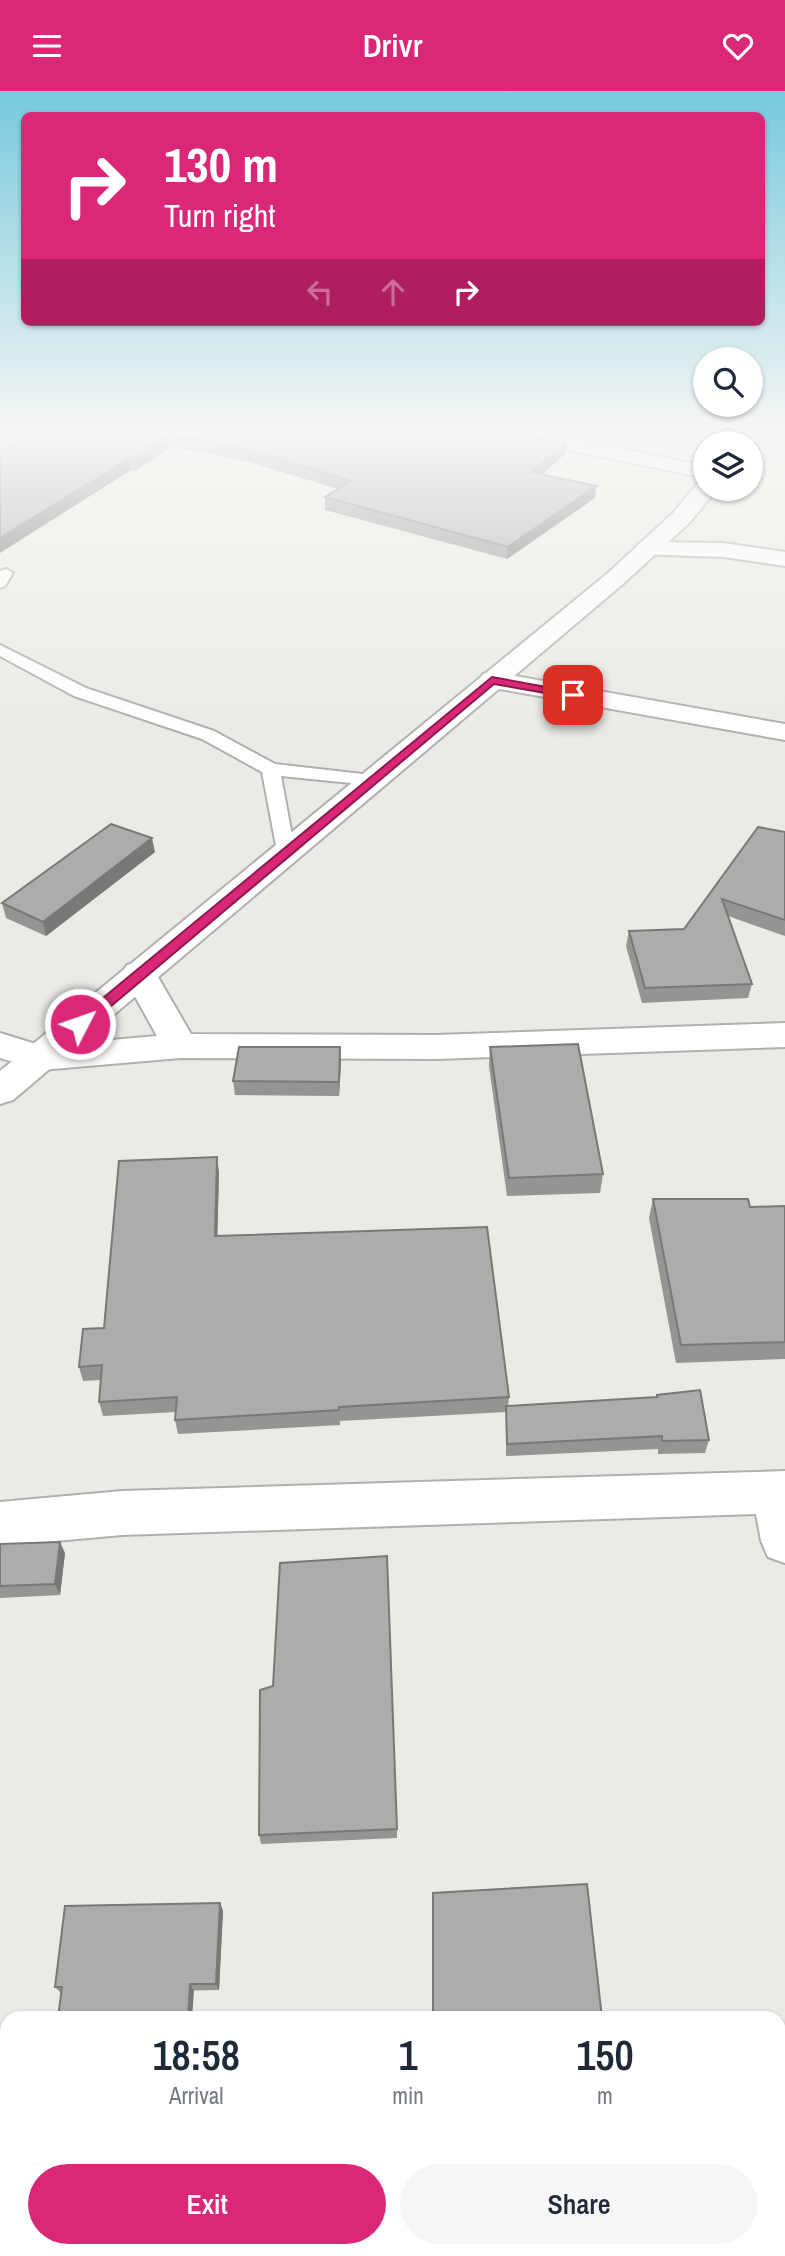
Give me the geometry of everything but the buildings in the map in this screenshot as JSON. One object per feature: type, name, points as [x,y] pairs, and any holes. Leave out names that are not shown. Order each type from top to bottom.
[{"type":"street","points":[[0,1091],[616,577],[665,532]]},
{"type":"street","points":[[700,532],[724,549]]},
{"type":"street","points":[[646,549],[724,549],[785,559]]},
{"type":"street","points":[[492,680],[785,732]]},
{"type":"street","points":[[139,973],[180,1046]]},
{"type":"street","points":[[0,1045],[41,1058],[180,1046],[436,1047],[785,1035]]},
{"type":"street","points":[[0,1524],[122,1513],[780,1493],[785,1541]]},
{"type":"lane","points":[[0,650],[80,692],[163,717],[208,735],[271,769],[371,780]]},
{"type":"lane","points":[[271,769],[285,852]]},
{"type":"route","points":[[80,1024],[492,680],[573,695]]}]
